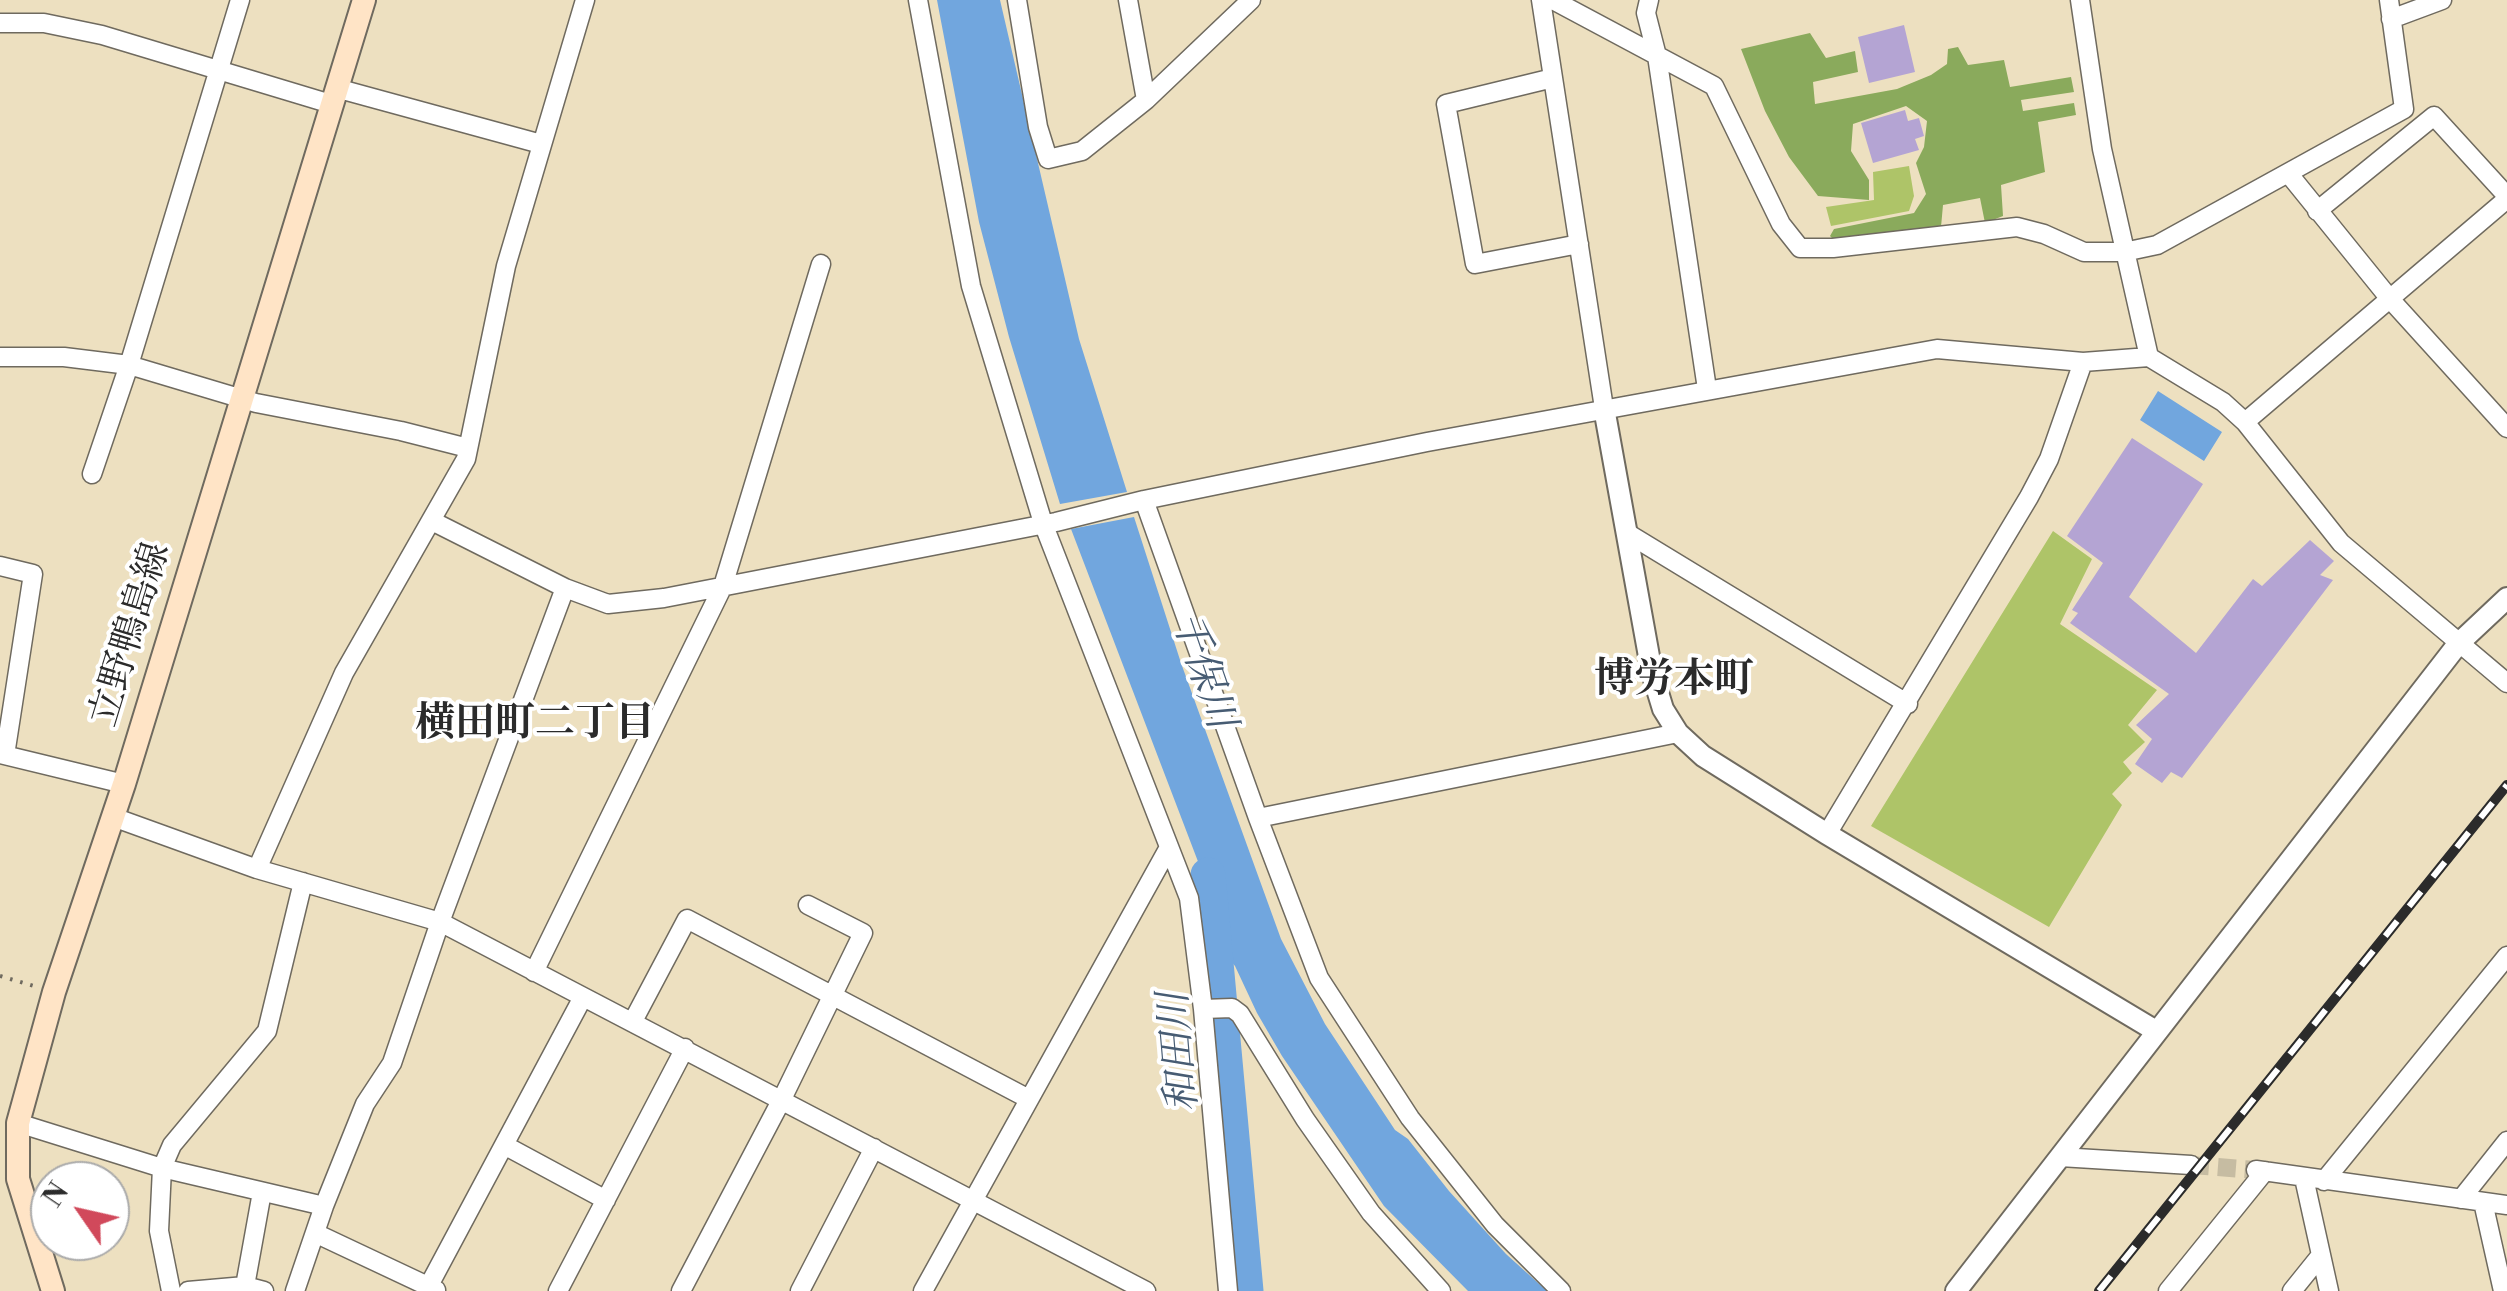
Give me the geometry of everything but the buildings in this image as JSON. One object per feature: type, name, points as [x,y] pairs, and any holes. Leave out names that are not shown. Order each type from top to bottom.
[{"type":"main road","name":"立野鴨島線","points":[[53,1291],[18,1180],[18,1123],[54,992],[124,784],[364,0]]},
{"type":"street","points":[[92,474],[240,0]]},
{"type":"street","points":[[257,869],[344,673],[466,459],[506,266],[586,0]]},
{"type":"street","points":[[918,0],[971,286],[1049,522],[1189,898],[1207,1009],[1228,1291]]},
{"type":"street","points":[[1017,0],[1038,127],[1048,159],[1082,151],[1146,100],[1251,0]]},
{"type":"street","points":[[1128,0],[1146,100]]},
{"type":"street","points":[[1541,0],[1604,408],[1652,673],[1663,710],[1678,733],[1702,756],[2156,1031]]},
{"type":"street","points":[[1553,0],[1714,86],[1781,224],[1800,248],[1834,248],[2017,228],[2044,234],[2084,252],[2124,252],[2156,244],[2404,109],[2390,9],[2442,0]]},
{"type":"street","points":[[1649,0],[1646,13],[1657,56],[1708,389]]},
{"type":"street","points":[[2080,0],[2093,96],[2149,357]]},
{"type":"street","points":[[0,23],[44,23],[102,35],[219,68],[541,144]]},
{"type":"street","points":[[1553,78],[1446,104],[1475,264],[1578,244]]},
{"type":"street","points":[[2245,422],[2507,198],[2434,116],[2317,211]]},
{"type":"street","points":[[2288,173],[2390,299],[2507,428]]},
{"type":"street","points":[[534,972],[723,586],[822,264]]},
{"type":"street","points":[[432,521],[565,588],[608,604],[664,598],[1604,408],[1937,349],[2083,362],[2149,357],[2223,402],[2245,422],[2341,543],[2507,682]]},
{"type":"street","points":[[0,357],[129,365],[316,416],[401,430],[468,448]]},
{"type":"street","points":[[1827,834],[1908,704],[2050,458],[2083,362]]},
{"type":"street","points":[[1140,501],[1319,978],[1410,1118],[1495,1225],[1562,1291]]},
{"type":"street","points":[[1627,532],[1908,704]]},
{"type":"street","points":[[0,566],[33,574],[2,755],[124,784]]},
{"type":"street","points":[[295,1291],[365,1104],[392,1063],[440,922],[565,588]]},
{"type":"street","points":[[1956,1291],[2458,644],[2507,598]]},
{"type":"street","points":[[1258,818],[1678,733]]},
{"type":"street","points":[[113,817],[257,869],[440,922],[1146,1291]]},
{"type":"street","points":[[923,1291],[1168,849]]},
{"type":"street","points":[[171,1291],[159,1231],[162,1168],[172,1145],[267,1031],[303,882]]},
{"type":"street","points":[[681,1291],[782,1099],[863,933],[808,905]]},
{"type":"street","points":[[633,1021],[687,919],[1027,1098]]},
{"type":"street","points":[[2324,1181],[2507,956]]},
{"type":"street","points":[[314,1233],[431,1290],[583,997]]},
{"type":"street","points":[[1207,1009],[1232,1008],[1240,1014],[1305,1119],[1372,1213],[1441,1291]]},
{"type":"street","points":[[558,1291],[685,1048]]},
{"type":"street","points":[[18,1123],[162,1168],[324,1206]]},
{"type":"street","points":[[2461,1199],[2507,1141]]},
{"type":"street","points":[[504,1145],[606,1200]]},
{"type":"street","points":[[800,1291],[874,1148]]},
{"type":"street","points":[[2060,1157],[2191,1164]]},
{"type":"street","points":[[2168,1291],[2260,1170],[2507,1206]]},
{"type":"street","points":[[2304,1178],[2329,1291]]},
{"type":"street","points":[[245,1286],[262,1192]]},
{"type":"street","points":[[2483,1202],[2503,1291]]},
{"type":"street","points":[[2292,1291],[2321,1256]]},
{"type":"street","points":[[188,1291],[245,1286],[264,1291]]},
{"type":"path","points":[[0,976],[54,992]]},
{"type":"green space","points":[[1810,33],[1826,58],[1855,51],[1858,72],[1813,82],[1815,104],[1897,89],[1947,64],[1948,49],[1958,47],[1968,65],[2004,60],[2010,87],[2071,77],[2074,92],[2021,100],[2023,111],[2074,103],[2076,115],[2038,122],[2045,172],[2001,185],[2003,216],[1985,223],[1980,198],[1943,205],[1941,227],[1837,243],[1830,236],[1834,229],[1914,213],[1926,194],[1916,163],[1924,147],[1927,121],[1906,106],[1853,124],[1851,151],[1869,180],[1869,200],[1818,196],[1789,157],[1765,111],[1741,49]]},
{"type":"green space","points":[[1909,166],[1914,196],[1909,211],[1831,226],[1826,207],[1874,200],[1873,172]]},
{"type":"green space","points":[[2053,531],[2092,559],[2060,624],[2157,690],[2128,725],[2145,742],[2123,762],[2132,773],[2112,794],[2122,805],[2049,927],[1871,826]]},
{"type":"water","points":[[937,0],[1000,0],[1079,339],[1127,492],[1060,504],[979,222]]},
{"type":"water","points":[[2158,391],[2222,432],[2204,461],[2140,420]]},
{"type":"water","points":[[1134,517],[1181,663],[1281,939],[1325,1024],[1395,1130],[1408,1139],[1506,1254],[1547,1291],[1468,1291],[1384,1206],[1282,1056],[1235,966],[1230,960],[1221,959],[1196,877],[1202,872],[1071,529]]},
{"type":"waterway","name":"和田川","points":[[1208,875],[1246,1291]]},
{"type":"tunnel","points":[[2191,1165],[2256,1170]]},
{"type":"railway","points":[[2099,1291],[2507,785]]},
{"type":"district","name":"博労本町","points":[[1674,681]]},
{"type":"district","name":"横田町二丁目","points":[[535,725]]},
{"type":"water label","name":"千保川","points":[[1201,671]]}]
